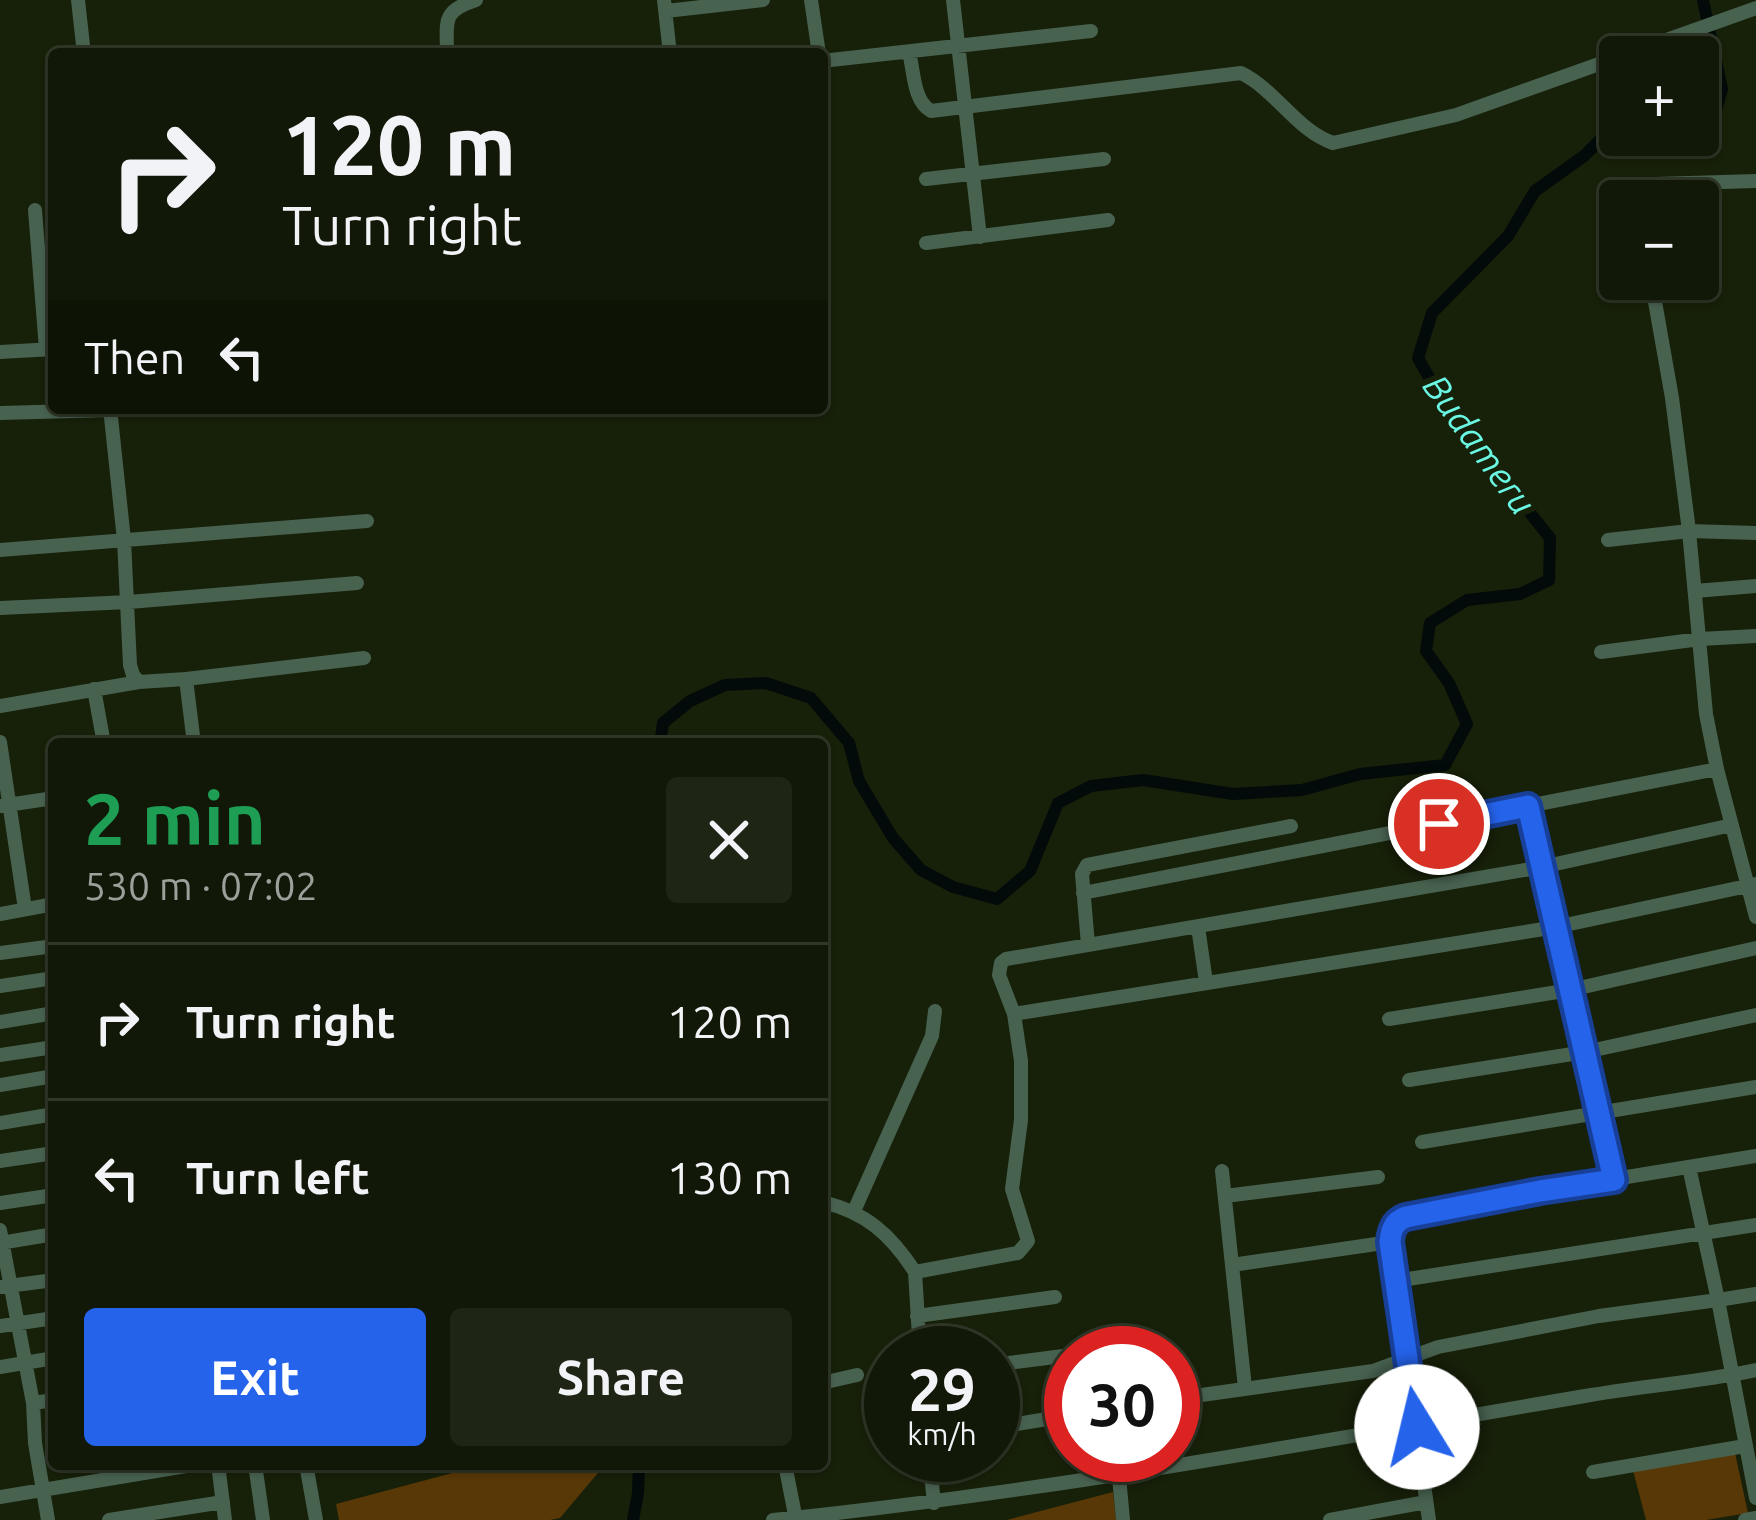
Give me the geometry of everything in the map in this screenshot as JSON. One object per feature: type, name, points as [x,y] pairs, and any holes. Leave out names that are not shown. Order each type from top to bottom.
[{"type":"street","points":[[78,0],[83,48]]},
{"type":"street","points":[[447,48],[447,17],[476,0]]},
{"type":"street","points":[[669,48],[665,6],[763,0]]},
{"type":"street","points":[[811,0],[818,48]]},
{"type":"street","points":[[953,0],[980,237]]},
{"type":"street","points":[[909,52],[919,99],[932,111],[1241,73],[1317,136],[1334,143],[1456,115],[1751,10]]},
{"type":"street","points":[[828,57],[1091,31]]},
{"type":"street","points":[[926,179],[1104,159]]},
{"type":"street","points":[[1719,182],[1756,181]]},
{"type":"street","points":[[34,210],[48,332]]},
{"type":"street","points":[[926,243],[1108,220]]},
{"type":"street","points":[[1655,300],[1689,531],[1706,714],[1732,825],[1752,885],[1756,917]]},
{"type":"street","points":[[0,352],[48,349]]},
{"type":"street","points":[[0,413],[48,411]]},
{"type":"street","points":[[111,414],[129,602],[130,664],[140,682]]},
{"type":"street","points":[[0,550],[367,520]]},
{"type":"street","points":[[1608,540],[1689,531],[1756,533]]},
{"type":"street","points":[[0,608],[357,584]]},
{"type":"street","points":[[1695,591],[1756,586]]},
{"type":"street","points":[[1600,652],[1756,636]]},
{"type":"street","points":[[0,706],[94,688],[364,658]]},
{"type":"street","points":[[186,680],[193,738]]},
{"type":"street","points":[[94,688],[103,738]]},
{"type":"street","points":[[0,742],[4,806],[25,909]]},
{"type":"street","points":[[1083,893],[1717,769]]},
{"type":"street","points":[[4,806],[48,799]]},
{"type":"street","points":[[1528,806],[1614,1180]]},
{"type":"street","points":[[915,1271],[1018,1253],[1028,1241],[1012,1189],[1022,1108],[1021,1061],[1014,1014],[999,975],[1001,963],[1012,956],[1542,867],[1732,825]]},
{"type":"street","points":[[1088,945],[1084,868],[1291,826]]},
{"type":"street","points":[[1014,1014],[1556,927],[1752,885]]},
{"type":"street","points":[[0,914],[48,905]]},
{"type":"street","points":[[1198,926],[1206,982]]},
{"type":"street","points":[[0,953],[48,947]]},
{"type":"street","points":[[1389,1019],[1570,990],[1756,948]]},
{"type":"street","points":[[0,986],[48,979]]},
{"type":"street","points":[[854,1211],[932,1036],[935,1010]]},
{"type":"street","points":[[0,1022],[48,1014]]},
{"type":"street","points":[[1409,1080],[1585,1052],[1756,1015]]},
{"type":"street","points":[[0,1055],[48,1048]]},
{"type":"street","points":[[0,1084],[48,1077]]},
{"type":"street","points":[[1422,1142],[1756,1087]]},
{"type":"street","points":[[0,1123],[48,1115]]},
{"type":"street","points":[[0,1161],[48,1155]]},
{"type":"street","points":[[1429,1520],[1390,1242],[1396,1223],[1406,1217],[1540,1191],[1756,1156]]},
{"type":"street","points":[[1689,1167],[1731,1375],[1748,1434],[1756,1496]]},
{"type":"street","points":[[1222,1171],[1245,1388]]},
{"type":"street","points":[[1225,1196],[1378,1177]]},
{"type":"street","points":[[0,1203],[48,1196]]},
{"type":"street","points":[[828,1204],[854,1211],[897,1244],[915,1271],[918,1326]]},
{"type":"street","points":[[1395,1281],[1756,1225]]},
{"type":"street","points":[[0,1230],[6,1287],[20,1323],[48,1520]]},
{"type":"street","points":[[1,1243],[48,1235]]},
{"type":"street","points":[[1232,1264],[1390,1242]]},
{"type":"street","points":[[6,1287],[48,1281]]},
{"type":"street","points":[[1200,1395],[1373,1371],[1438,1347],[1599,1316],[1756,1294]]},
{"type":"street","points":[[917,1316],[1055,1297]]},
{"type":"street","points":[[0,1326],[48,1319]]},
{"type":"street","points":[[0,1366],[48,1359]]},
{"type":"street","points":[[1200,1463],[1756,1370]]},
{"type":"street","points":[[828,1382],[857,1375]]},
{"type":"street","points":[[33,1403],[48,1401]]},
{"type":"street","points":[[1593,1472],[1748,1434]]},
{"type":"street","points":[[35,1443],[48,1440]]},
{"type":"street","points":[[0,1497],[162,1470]]},
{"type":"street","points":[[219,1470],[225,1520]]},
{"type":"street","points":[[255,1470],[263,1520]]},
{"type":"street","points":[[307,1470],[316,1520]]},
{"type":"street","points":[[786,1470],[796,1519]]},
{"type":"street","points":[[931,1482],[934,1502]]},
{"type":"street","points":[[773,1520],[1076,1482]]},
{"type":"street","points":[[1119,1482],[1123,1520]]},
{"type":"street","points":[[109,1520],[223,1502]]},
{"type":"street","points":[[1330,1520],[1426,1502]]},
{"type":"street","points":[[1745,1520],[1756,1518]]},
{"type":"shaded area","points":[[1735,1453],[1748,1513],[1706,1520],[1646,1520],[1630,1459]]},
{"type":"shaded area","points":[[464,1470],[600,1470],[560,1518],[550,1520],[339,1520],[336,1504]]},
{"type":"shaded area","points":[[1113,1492],[1116,1520],[1007,1520]]},
{"type":"waterway","name":"Budameru","points":[[1703,0],[1711,36]]},
{"type":"waterway","name":"Budameru","points":[[1719,75],[1719,100]]},
{"type":"waterway","name":"Budameru","points":[[661,738],[663,723],[690,701],[725,685],[766,683],[811,698],[849,743],[859,781],[893,838],[921,870],[953,887],[997,899],[1030,871],[1058,803],[1091,786],[1143,780],[1233,794],[1302,790],[1360,774],[1445,765],[1467,724],[1449,683],[1426,651],[1430,623],[1467,600],[1520,594],[1549,580],[1550,538],[1446,407],[1418,358],[1432,313],[1508,236],[1535,191],[1599,141]]},
{"type":"waterway","name":"Budameru","points":[[633,1520],[639,1470]]},
{"type":"route","points":[[1417,1427],[1390,1242],[1396,1223],[1406,1217],[1614,1180],[1528,806],[1439,824]]}]
